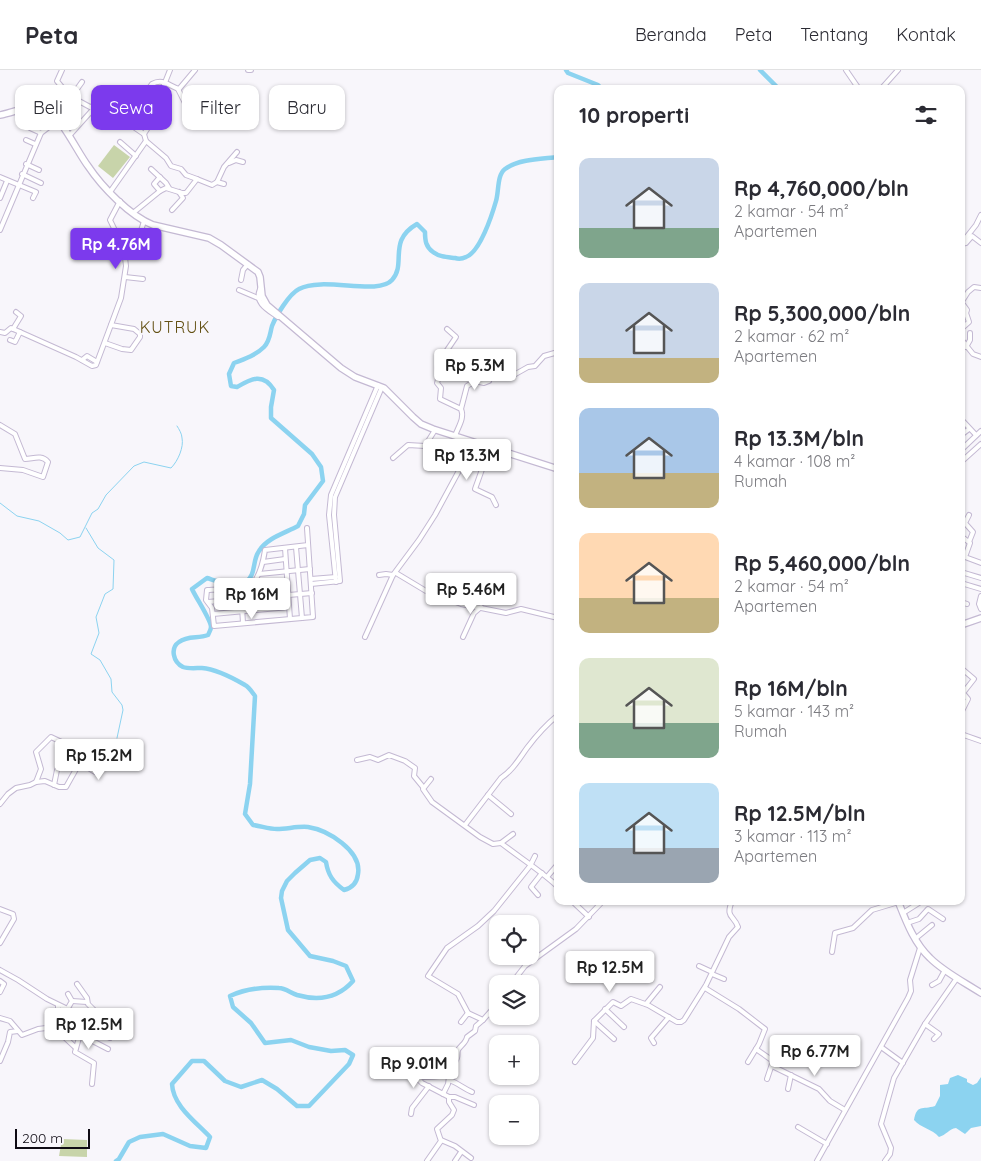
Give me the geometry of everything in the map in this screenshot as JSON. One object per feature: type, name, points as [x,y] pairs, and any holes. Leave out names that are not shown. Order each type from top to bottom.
[{"type":"main road","points":[[0,115],[15,112]]},
{"type":"main road","points":[[65,130],[87,166],[110,192],[133,213],[144,221],[157,226],[212,239],[248,264],[259,274],[260,289],[267,307],[351,374],[380,386],[421,424],[554,468]]},
{"type":"main road","points":[[965,624],[981,618]]},
{"type":"main road","points":[[901,905],[907,923],[920,948],[931,960],[981,993]]},
{"type":"street","points":[[61,85],[57,79],[62,70]]},
{"type":"street","points":[[144,134],[160,109],[164,82],[170,70]]},
{"type":"street","points":[[178,89],[195,70]]},
{"type":"street","points":[[846,70],[856,85]]},
{"type":"street","points":[[885,85],[898,70]]},
{"type":"street","points":[[152,85],[156,82],[164,82],[178,89],[182,97]]},
{"type":"street","points":[[69,136],[91,112]]},
{"type":"street","points":[[34,130],[41,133]]},
{"type":"street","points":[[0,230],[26,164],[41,133],[45,130]]},
{"type":"street","points":[[138,130],[144,134],[146,141],[166,158],[171,166],[181,169],[186,175],[212,185],[218,182],[227,164],[237,152]]},
{"type":"street","points":[[26,140],[35,144]]},
{"type":"street","points":[[110,192],[146,141]]},
{"type":"street","points":[[120,142],[136,156]]},
{"type":"street","points":[[227,164],[236,160],[243,162]]},
{"type":"street","points":[[26,164],[39,170]]},
{"type":"street","points":[[151,169],[169,188],[179,192],[189,191],[197,179]]},
{"type":"street","points":[[22,174],[41,183]]},
{"type":"street","points":[[160,177],[154,184],[160,191]]},
{"type":"street","points":[[0,178],[36,192],[33,198]]},
{"type":"street","points":[[0,198],[7,180]]},
{"type":"street","points":[[218,182],[224,184]]},
{"type":"street","points":[[133,213],[160,191],[169,188]]},
{"type":"street","points":[[172,210],[183,198],[179,192]]},
{"type":"street","points":[[0,332],[4,333],[10,328],[13,329],[94,366],[105,343],[125,277],[125,255],[110,220],[120,201]]},
{"type":"street","points":[[0,214],[5,217]]},
{"type":"street","points":[[965,239],[981,215]]},
{"type":"street","points":[[140,234],[144,221]]},
{"type":"street","points":[[965,243],[972,236],[981,243]]},
{"type":"street","points":[[241,280],[243,270],[248,264]]},
{"type":"street","points":[[125,277],[143,279]]},
{"type":"street","points":[[965,298],[974,288],[981,288]]},
{"type":"street","points":[[258,298],[260,289]]},
{"type":"street","points":[[239,290],[258,298],[267,307]]},
{"type":"street","points":[[965,308],[969,322],[965,326]]},
{"type":"street","points":[[13,329],[21,316],[16,312]]},
{"type":"street","points":[[105,343],[131,350],[140,337],[140,334],[134,329],[111,325]]},
{"type":"street","points":[[447,329],[456,337],[437,366],[440,374],[437,383],[441,388],[439,398],[443,402],[461,409]]},
{"type":"street","points":[[10,340],[15,342],[20,332]]},
{"type":"street","points":[[970,333],[966,346],[972,354],[981,357]]},
{"type":"street","points":[[512,376],[528,367],[535,366],[545,355],[554,353]]},
{"type":"street","points":[[455,436],[462,418],[461,409],[467,386],[475,381],[484,383],[489,381]]},
{"type":"street","points":[[311,581],[337,578],[329,515],[330,496],[380,386]]},
{"type":"street","points":[[965,424],[980,445],[965,459]]},
{"type":"street","points":[[0,425],[15,434],[25,459],[36,457],[46,459],[48,462],[43,477],[15,469],[0,468]]},
{"type":"street","points":[[965,432],[969,429]]},
{"type":"street","points":[[393,458],[408,445],[425,446],[435,430]]},
{"type":"street","points":[[965,446],[981,430]]},
{"type":"street","points":[[365,637],[395,574],[435,515],[474,442]]},
{"type":"street","points":[[490,447],[475,489],[492,497],[496,505]]},
{"type":"street","points":[[969,515],[965,523],[973,532],[965,557],[981,563]]},
{"type":"street","points":[[287,583],[251,587],[241,592],[227,592],[221,589],[207,590],[206,600],[212,608],[214,626],[313,617],[307,528]]},
{"type":"street","points":[[965,539],[969,542]]},
{"type":"street","points":[[251,587],[259,574],[265,550],[308,546]]},
{"type":"street","points":[[296,547],[302,618]]},
{"type":"street","points":[[285,548],[290,619]]},
{"type":"street","points":[[263,562],[285,559]]},
{"type":"street","points":[[259,574],[310,569]]},
{"type":"street","points":[[965,573],[981,578]]},
{"type":"street","points":[[379,575],[395,574],[449,601],[508,613],[521,609],[554,617]]},
{"type":"street","points":[[965,585],[981,589]]},
{"type":"street","points":[[241,592],[243,623]]},
{"type":"street","points":[[208,602],[312,593]]},
{"type":"street","points":[[981,598],[979,604],[981,609]]},
{"type":"street","points":[[213,614],[289,607]]},
{"type":"street","points":[[463,637],[474,613],[481,607]]},
{"type":"street","points":[[965,671],[974,678],[965,689]]},
{"type":"street","points":[[466,825],[501,778],[509,772],[528,747],[554,719]]},
{"type":"street","points":[[965,735],[981,741]]},
{"type":"street","points":[[36,782],[41,769],[36,752],[51,737],[74,748],[81,746],[86,748],[92,745]]},
{"type":"street","points":[[67,760],[95,772],[106,752]]},
{"type":"street","points":[[0,804],[16,788],[36,782],[45,781],[63,788],[67,787],[84,755]]},
{"type":"street","points":[[358,760],[370,757],[378,760],[389,755],[397,757],[415,768],[414,776],[432,802],[491,843],[497,845],[512,834]]},
{"type":"street","points":[[54,785],[57,770]]},
{"type":"street","points":[[423,788],[431,779]]},
{"type":"street","points":[[488,796],[511,814]]},
{"type":"street","points":[[501,842],[554,883]]},
{"type":"street","points":[[483,1020],[468,1012],[458,994],[428,976],[447,948],[478,926],[494,911],[530,866],[535,856]]},
{"type":"street","points":[[547,877],[554,869]]},
{"type":"street","points":[[538,895],[531,887],[542,873]]},
{"type":"street","points":[[577,905],[589,916]]},
{"type":"street","points":[[518,975],[525,966],[576,929],[599,905]]},
{"type":"street","points":[[575,1062],[593,1038],[594,1021],[613,1002],[622,1006],[630,998],[646,1004],[677,1022],[683,1022],[705,988],[729,937],[738,927],[730,915],[730,905]]},
{"type":"street","points":[[832,952],[835,932],[853,928],[872,910],[890,905]]},
{"type":"street","points":[[903,913],[916,905]]},
{"type":"street","points":[[924,905],[943,919]]},
{"type":"street","points":[[0,909],[13,914],[14,919],[12,926],[0,943]]},
{"type":"street","points":[[907,923],[920,918],[928,909]]},
{"type":"street","points":[[915,939],[932,925]]},
{"type":"street","points":[[817,1161],[909,997],[911,991],[910,980],[920,948]]},
{"type":"street","points":[[699,966],[724,979]]},
{"type":"street","points":[[0,970],[58,1005],[82,1016],[84,1019],[76,1053],[94,1063],[92,1084]]},
{"type":"street","points":[[932,984],[939,981],[946,970]]},
{"type":"street","points":[[885,1161],[890,1154],[891,1148],[881,1124],[894,1078],[925,1024],[958,978]]},
{"type":"street","points":[[0,981],[4,984],[0,992]]},
{"type":"street","points":[[77,984],[88,998],[88,1006],[96,1012],[97,1020],[109,1026],[108,1033],[106,1034]]},
{"type":"street","points":[[646,1004],[660,987]]},
{"type":"street","points":[[705,988],[764,1027],[765,1032],[748,1062]]},
{"type":"street","points":[[68,994],[72,1001]]},
{"type":"street","points":[[68,1008],[72,1001]]},
{"type":"street","points":[[72,1001],[88,1002]]},
{"type":"street","points":[[58,1005],[58,1018]]},
{"type":"street","points":[[605,1009],[624,1027]]},
{"type":"street","points":[[461,1022],[468,1012]]},
{"type":"street","points":[[474,1104],[449,1097],[418,1080],[420,1077],[442,1077],[447,1073],[457,1058],[458,1051],[466,1041],[466,1037],[475,1031],[475,1026],[489,1013]]},
{"type":"street","points":[[654,1043],[651,1038],[669,1017]]},
{"type":"street","points":[[0,1018],[24,1035],[42,1028],[56,1031],[65,1036],[76,1048]]},
{"type":"street","points":[[594,1021],[614,1039]]},
{"type":"street","points":[[925,1024],[939,1034],[934,1039]]},
{"type":"street","points":[[82,1025],[106,1034],[110,1038]]},
{"type":"street","points":[[0,1061],[10,1032],[18,1031]]},
{"type":"street","points":[[79,1034],[108,1049]]},
{"type":"street","points":[[881,1047],[903,1063]]},
{"type":"street","points":[[756,1049],[771,1058],[772,1066],[767,1079]]},
{"type":"street","points":[[772,1066],[819,1089],[828,1099],[845,1110]]},
{"type":"street","points":[[443,1094],[449,1080],[447,1073]]},
{"type":"street","points":[[788,1089],[790,1075]]},
{"type":"street","points":[[449,1080],[458,1083],[463,1088],[472,1092]]},
{"type":"street","points":[[411,1114],[412,1108],[429,1086]]},
{"type":"street","points":[[449,1097],[449,1102],[454,1112],[437,1129],[437,1133],[441,1140],[455,1146],[470,1158]]},
{"type":"street","points":[[458,1104],[461,1099]]},
{"type":"street","points":[[798,1127],[827,1144]]},
{"type":"street","points":[[427,1161],[441,1140]]},
{"type":"street","points":[[455,1161],[461,1152]]},
{"type":"green space","points":[[114,145],[130,157],[113,178],[98,166]]},
{"type":"green space","points":[[62,1139],[87,1140],[87,1157],[59,1156]]},
{"type":"water","points":[[958,1075],[967,1079],[967,1082],[973,1085],[981,1077],[981,1126],[971,1128],[965,1134],[956,1128],[939,1137],[917,1123],[914,1120],[915,1115],[921,1108],[935,1106],[940,1096],[940,1085],[948,1084],[950,1078]]},
{"type":"waterway","points":[[566,70],[568,73],[598,85]]},
{"type":"waterway","points":[[760,70],[775,85]]},
{"type":"waterway","points":[[116,1161],[129,1142],[140,1137],[163,1134],[190,1146],[206,1148],[210,1137],[181,1106],[173,1092],[172,1084],[192,1061],[204,1061],[225,1081],[241,1087],[262,1080],[277,1089],[297,1106],[309,1106],[349,1064],[353,1055],[345,1050],[331,1051],[309,1047],[291,1040],[265,1043],[251,1023],[233,1007],[230,996],[248,990],[273,988],[284,989],[305,997],[320,998],[341,991],[353,981],[346,966],[310,956],[288,930],[281,898],[287,881],[310,860],[320,858],[326,862],[332,878],[344,890],[354,885],[357,880],[358,866],[355,857],[349,850],[325,832],[308,827],[271,829],[253,825],[245,814],[250,784],[255,696],[246,686],[224,674],[202,668],[183,667],[177,662],[174,655],[174,648],[179,642],[208,635],[211,629],[209,619],[192,589],[207,578],[232,585],[238,585],[249,580],[256,556],[262,546],[271,539],[298,526],[304,514],[305,505],[323,481],[321,467],[312,454],[271,418],[274,390],[270,384],[257,379],[237,387],[231,386],[229,374],[234,363],[254,355],[266,345],[272,326],[280,311],[291,295],[299,289],[322,284],[375,286],[392,280],[398,267],[400,245],[403,238],[417,224],[425,232],[427,246],[436,254],[459,259],[465,258],[471,254],[481,241],[496,201],[499,179],[502,172],[510,166],[523,161],[554,157]]},
{"type":"waterway","points":[[0,503],[17,516],[39,521],[68,540],[80,537],[92,513],[98,509],[106,495],[134,466],[144,462],[171,468],[174,465],[182,446],[182,435],[177,426]]},
{"type":"waterway","points":[[86,528],[98,548],[114,560],[113,589],[105,594],[96,617],[99,633],[91,654],[100,660],[111,679],[112,692],[122,705],[123,710],[117,738]]},
{"type":"district","name":"KUTRUK","points":[[175,327]]}]
